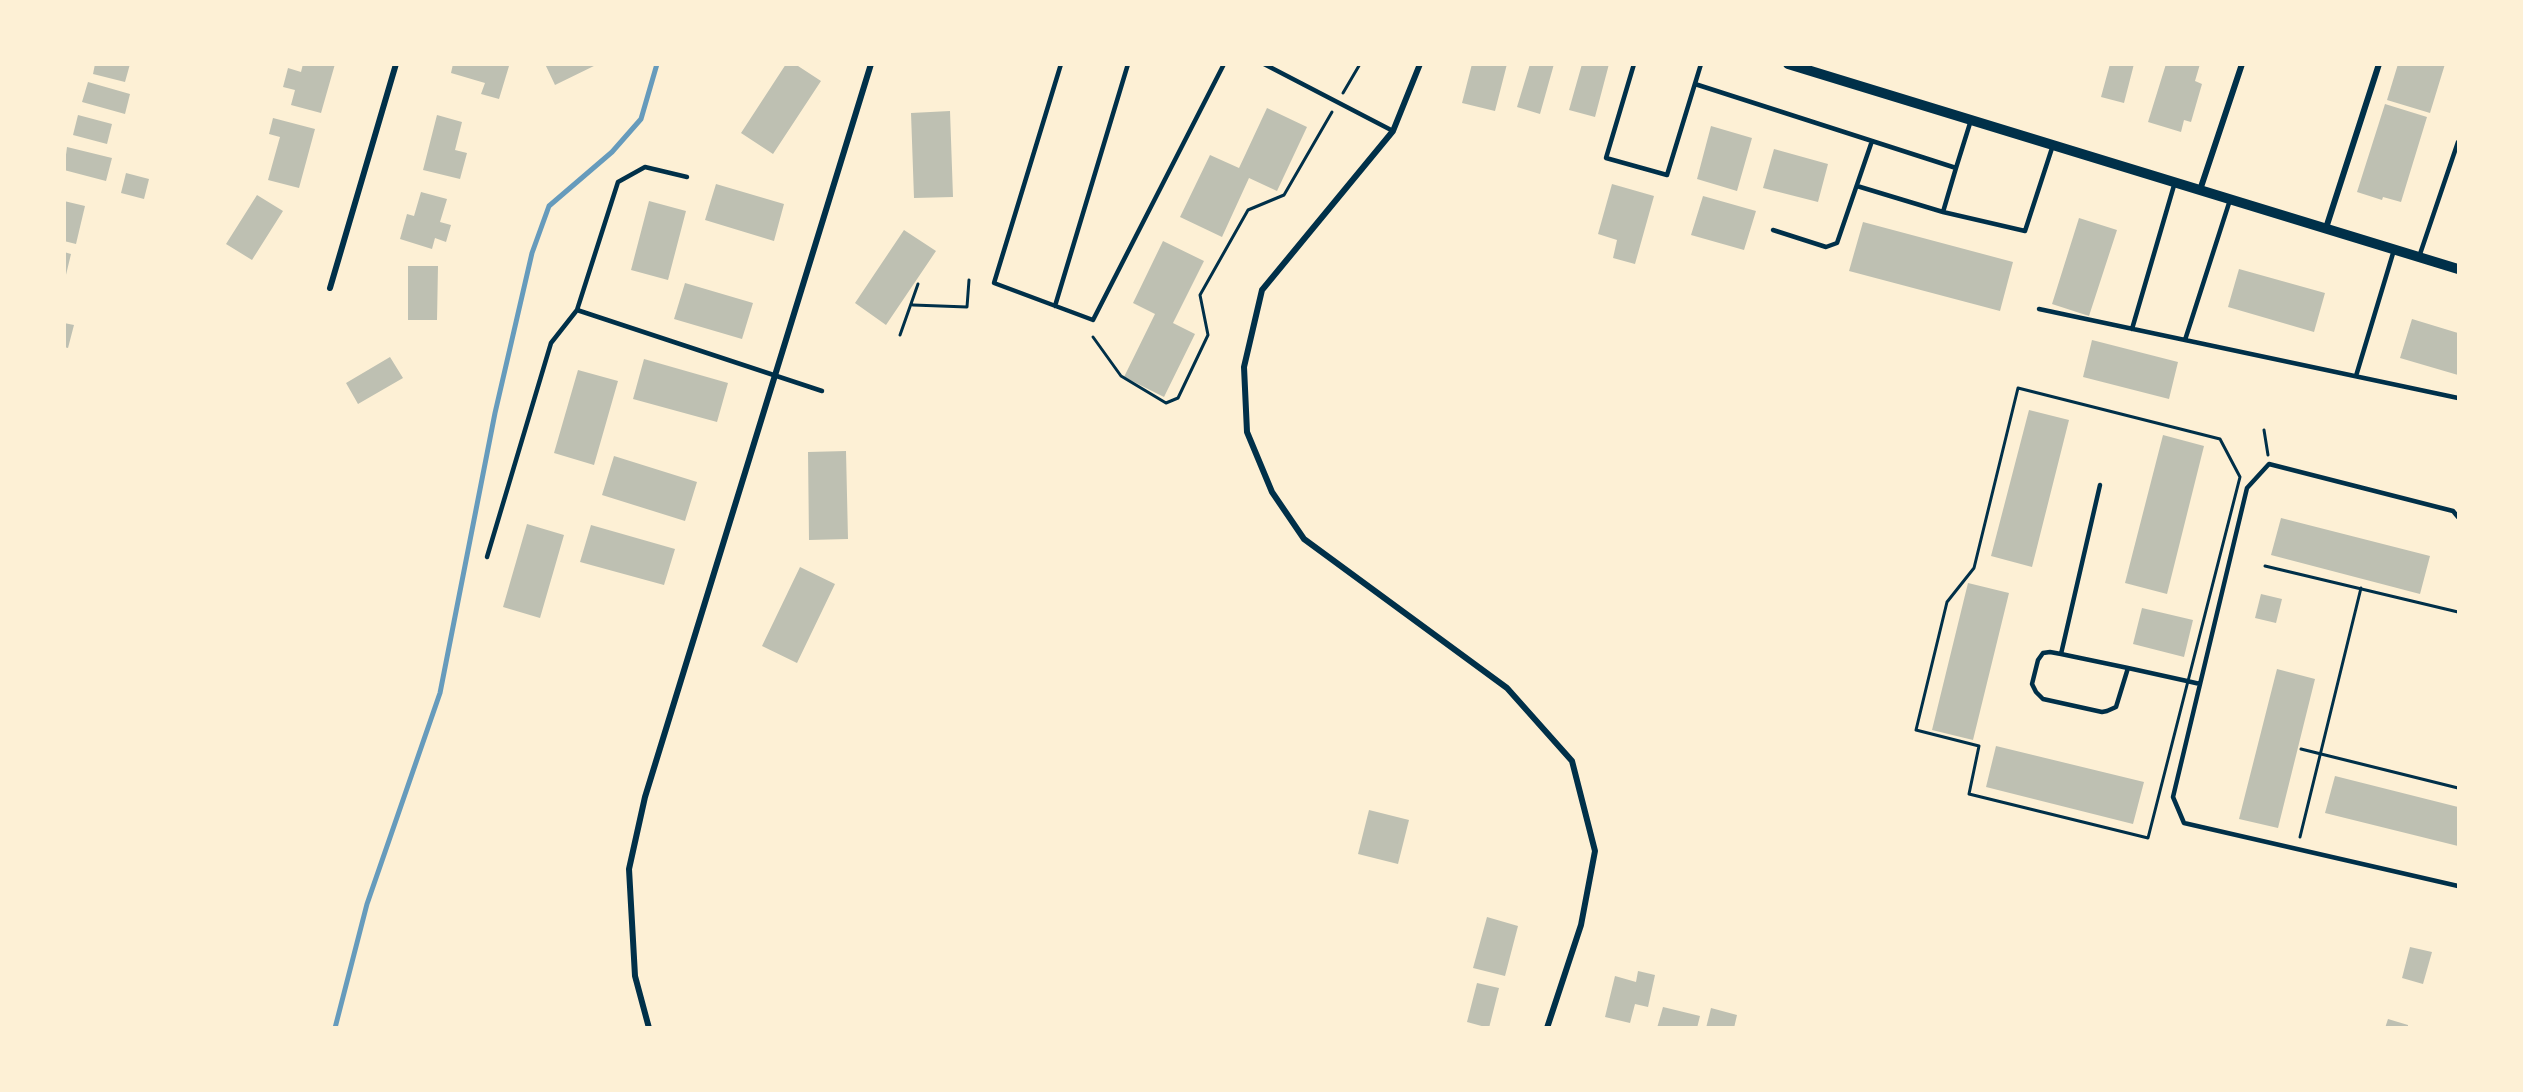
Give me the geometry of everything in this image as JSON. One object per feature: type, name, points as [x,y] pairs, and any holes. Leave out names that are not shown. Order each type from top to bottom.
[{"type":"street","points":[[330,288],[396,64]]},
{"type":"street","points":[[649,1028],[634,976],[629,869],[645,797],[871,64]]},
{"type":"street","points":[[1420,64],[1393,131],[1262,290],[1244,367],[1247,432],[1272,492],[1304,539],[1507,688],[1572,761],[1595,851],[1581,925],[1547,1028]]},
{"type":"street","points":[[1788,64],[2458,269]]},
{"type":"street","points":[[2200,190],[2242,64]]},
{"type":"street","points":[[2326,228],[2379,64]]},
{"type":"lane","points":[[1061,64],[994,283],[1093,320],[1224,64]]},
{"type":"lane","points":[[1055,306],[1128,64]]},
{"type":"lane","points":[[1264,64],[1393,131]]},
{"type":"lane","points":[[1634,64],[1606,158],[1667,175],[1701,64]]},
{"type":"lane","points":[[1695,84],[1956,168]]},
{"type":"lane","points":[[1943,212],[1971,120]]},
{"type":"lane","points":[[1773,230],[1826,247],[1837,243],[1872,141]]},
{"type":"lane","points":[[2419,257],[2458,142]]},
{"type":"lane","points":[[1857,186],[1943,212],[2025,231],[2053,146]]},
{"type":"lane","points":[[487,557],[551,342],[577,310],[618,182],[645,167],[687,177]]},
{"type":"lane","points":[[2132,329],[2175,182]]},
{"type":"lane","points":[[2185,340],[2230,199]]},
{"type":"lane","points":[[2356,376],[2395,249]]},
{"type":"lane","points":[[2039,309],[2458,398]]},
{"type":"lane","points":[[577,310],[822,391]]},
{"type":"lane","points":[[2458,517],[2453,511],[2269,464],[2247,488],[2173,796],[2184,823],[2458,886]]},
{"type":"lane","points":[[2061,654],[2100,485]]},
{"type":"lane","points":[[2128,668],[2116,707],[2102,712],[2043,699],[2032,684],[2038,660],[2043,654],[2050,652],[2128,668],[2200,684]]},
{"type":"path","points":[[1093,337],[1121,376],[1166,403],[1179,398],[1208,334],[1200,295],[1248,210],[1284,195],[1360,64]]},
{"type":"path","points":[[913,304],[967,307],[969,280]]},
{"type":"path","points":[[900,335],[913,304],[918,284]]},
{"type":"path","points":[[2264,430],[2269,464]]},
{"type":"path","points":[[2265,566],[2458,612]]},
{"type":"path","points":[[2297,849],[2361,588]]},
{"type":"path","points":[[2301,750],[2458,788]]},
{"type":"building","points":[[95,64],[130,64],[125,82],[93,74]]},
{"type":"building","points":[[303,64],[335,64],[321,113],[291,105],[295,90],[283,87],[288,68],[301,72]]},
{"type":"building","points":[[453,64],[509,66],[499,99],[481,94],[485,83],[451,73]]},
{"type":"building","points":[[545,64],[598,64],[555,85]]},
{"type":"building","points":[[786,64],[795,64],[821,81],[773,154],[741,133]]},
{"type":"building","points":[[1472,64],[1507,64],[1495,111],[1462,103]]},
{"type":"building","points":[[1530,64],[1554,64],[1540,114],[1517,107]]},
{"type":"building","points":[[1582,64],[1609,64],[1595,117],[1569,110]]},
{"type":"building","points":[[2110,64],[2134,64],[2124,103],[2101,97]]},
{"type":"building","points":[[2166,64],[2200,64],[2195,81],[2202,84],[2191,122],[2184,120],[2181,132],[2148,122]]},
{"type":"building","points":[[2398,64],[2445,64],[2430,113],[2387,100]]},
{"type":"building","points":[[88,82],[130,94],[125,114],[82,102]]},
{"type":"building","points":[[2385,104],[2427,117],[2401,202],[2383,197],[2382,200],[2357,192]]},
{"type":"building","points":[[1267,108],[1307,127],[1277,191],[1249,178],[1222,237],[1180,217],[1210,155],[1239,168]]},
{"type":"building","points":[[950,111],[953,197],[914,198],[911,113]]},
{"type":"building","points":[[78,115],[112,124],[107,144],[73,135]]},
{"type":"building","points":[[437,115],[462,122],[455,150],[467,153],[460,179],[423,170]]},
{"type":"building","points":[[273,118],[315,129],[299,188],[268,180],[280,137],[269,134]]},
{"type":"building","points":[[1711,126],[1752,138],[1737,191],[1697,179]]},
{"type":"building","points":[[67,147],[112,158],[106,181],[64,170]]},
{"type":"building","points":[[1774,149],[1828,164],[1818,202],[1763,188]]},
{"type":"building","points":[[126,173],[149,179],[144,199],[121,193]]},
{"type":"building","points":[[716,184],[784,204],[774,241],[705,220]]},
{"type":"building","points":[[1612,184],[1654,196],[1635,264],[1613,258],[1617,240],[1598,234]]},
{"type":"building","points":[[421,192],[447,199],[440,222],[451,225],[446,242],[435,238],[432,249],[400,239],[407,214],[414,216]]},
{"type":"building","points":[[257,195],[283,211],[252,260],[226,244]]},
{"type":"building","points":[[1703,196],[1756,211],[1744,250],[1691,235]]},
{"type":"building","points":[[64,201],[85,206],[76,244],[64,241]]},
{"type":"building","points":[[649,201],[686,211],[668,280],[631,270]]},
{"type":"building","points":[[2079,218],[2117,230],[2089,316],[2052,304]]},
{"type":"building","points":[[1863,222],[2013,262],[2000,311],[1849,271]]},
{"type":"building","points":[[904,230],[936,251],[886,325],[855,303]]},
{"type":"building","points":[[1163,241],[1204,261],[1173,323],[1195,334],[1164,397],[1124,377],[1155,314],[1133,303]]},
{"type":"building","points":[[64,252],[71,254],[65,279],[64,279]]},
{"type":"building","points":[[408,266],[438,266],[437,320],[408,320]]},
{"type":"building","points":[[2239,269],[2325,293],[2314,332],[2228,307]]},
{"type":"building","points":[[685,283],[753,303],[742,339],[674,319]]},
{"type":"building","points":[[2412,319],[2458,333],[2458,375],[2400,358]]},
{"type":"building","points":[[64,323],[74,325],[68,348],[64,347]]},
{"type":"building","points":[[2092,340],[2178,362],[2169,399],[2083,377]]},
{"type":"building","points":[[390,357],[403,378],[358,404],[346,383]]},
{"type":"building","points":[[644,359],[728,383],[717,422],[633,399]]},
{"type":"building","points":[[578,370],[618,381],[594,465],[554,453]]},
{"type":"building","points":[[2029,410],[2069,420],[2032,567],[1991,556]]},
{"type":"building","points":[[2163,435],[2204,446],[2167,594],[2125,583]]},
{"type":"building","points":[[846,451],[848,539],[809,540],[808,452]]},
{"type":"building","points":[[614,456],[697,482],[685,521],[602,495]]},
{"type":"building","points":[[2281,518],[2430,556],[2420,594],[2271,555]]},
{"type":"building","points":[[527,524],[564,535],[540,618],[503,607]]},
{"type":"building","points":[[591,525],[675,549],[664,585],[580,562]]},
{"type":"building","points":[[800,567],[835,584],[797,663],[762,646]]},
{"type":"building","points":[[1968,583],[2009,593],[1973,740],[1932,730]]},
{"type":"building","points":[[2261,594],[2282,599],[2276,623],[2255,618]]},
{"type":"building","points":[[2142,608],[2193,620],[2184,657],[2133,644]]},
{"type":"building","points":[[2277,669],[2315,679],[2278,828],[2239,819]]},
{"type":"building","points":[[1996,746],[2144,782],[2133,824],[1986,787]]},
{"type":"building","points":[[2335,776],[2458,807],[2458,846],[2325,813]]},
{"type":"building","points":[[1369,810],[1409,820],[1398,864],[1358,854]]},
{"type":"building","points":[[1487,917],[1518,926],[1505,976],[1473,968]]},
{"type":"building","points":[[2410,947],[2432,952],[2423,984],[2402,978]]},
{"type":"building","points":[[1638,971],[1655,975],[1648,1007],[1635,1004],[1630,1023],[1605,1017],[1615,976],[1636,982]]},
{"type":"building","points":[[1477,983],[1499,988],[1489,1028],[1467,1022]]},
{"type":"building","points":[[1663,1007],[1700,1016],[1697,1028],[1657,1028]]},
{"type":"building","points":[[1711,1008],[1737,1015],[1734,1028],[1706,1028]]},
{"type":"building","points":[[2388,1019],[2408,1025],[2408,1028],[2385,1028]]},
{"type":"waterway","points":[[335,1028],[367,904],[440,693],[495,413],[532,253],[549,206],[612,152],[641,119],[657,64]]}]
